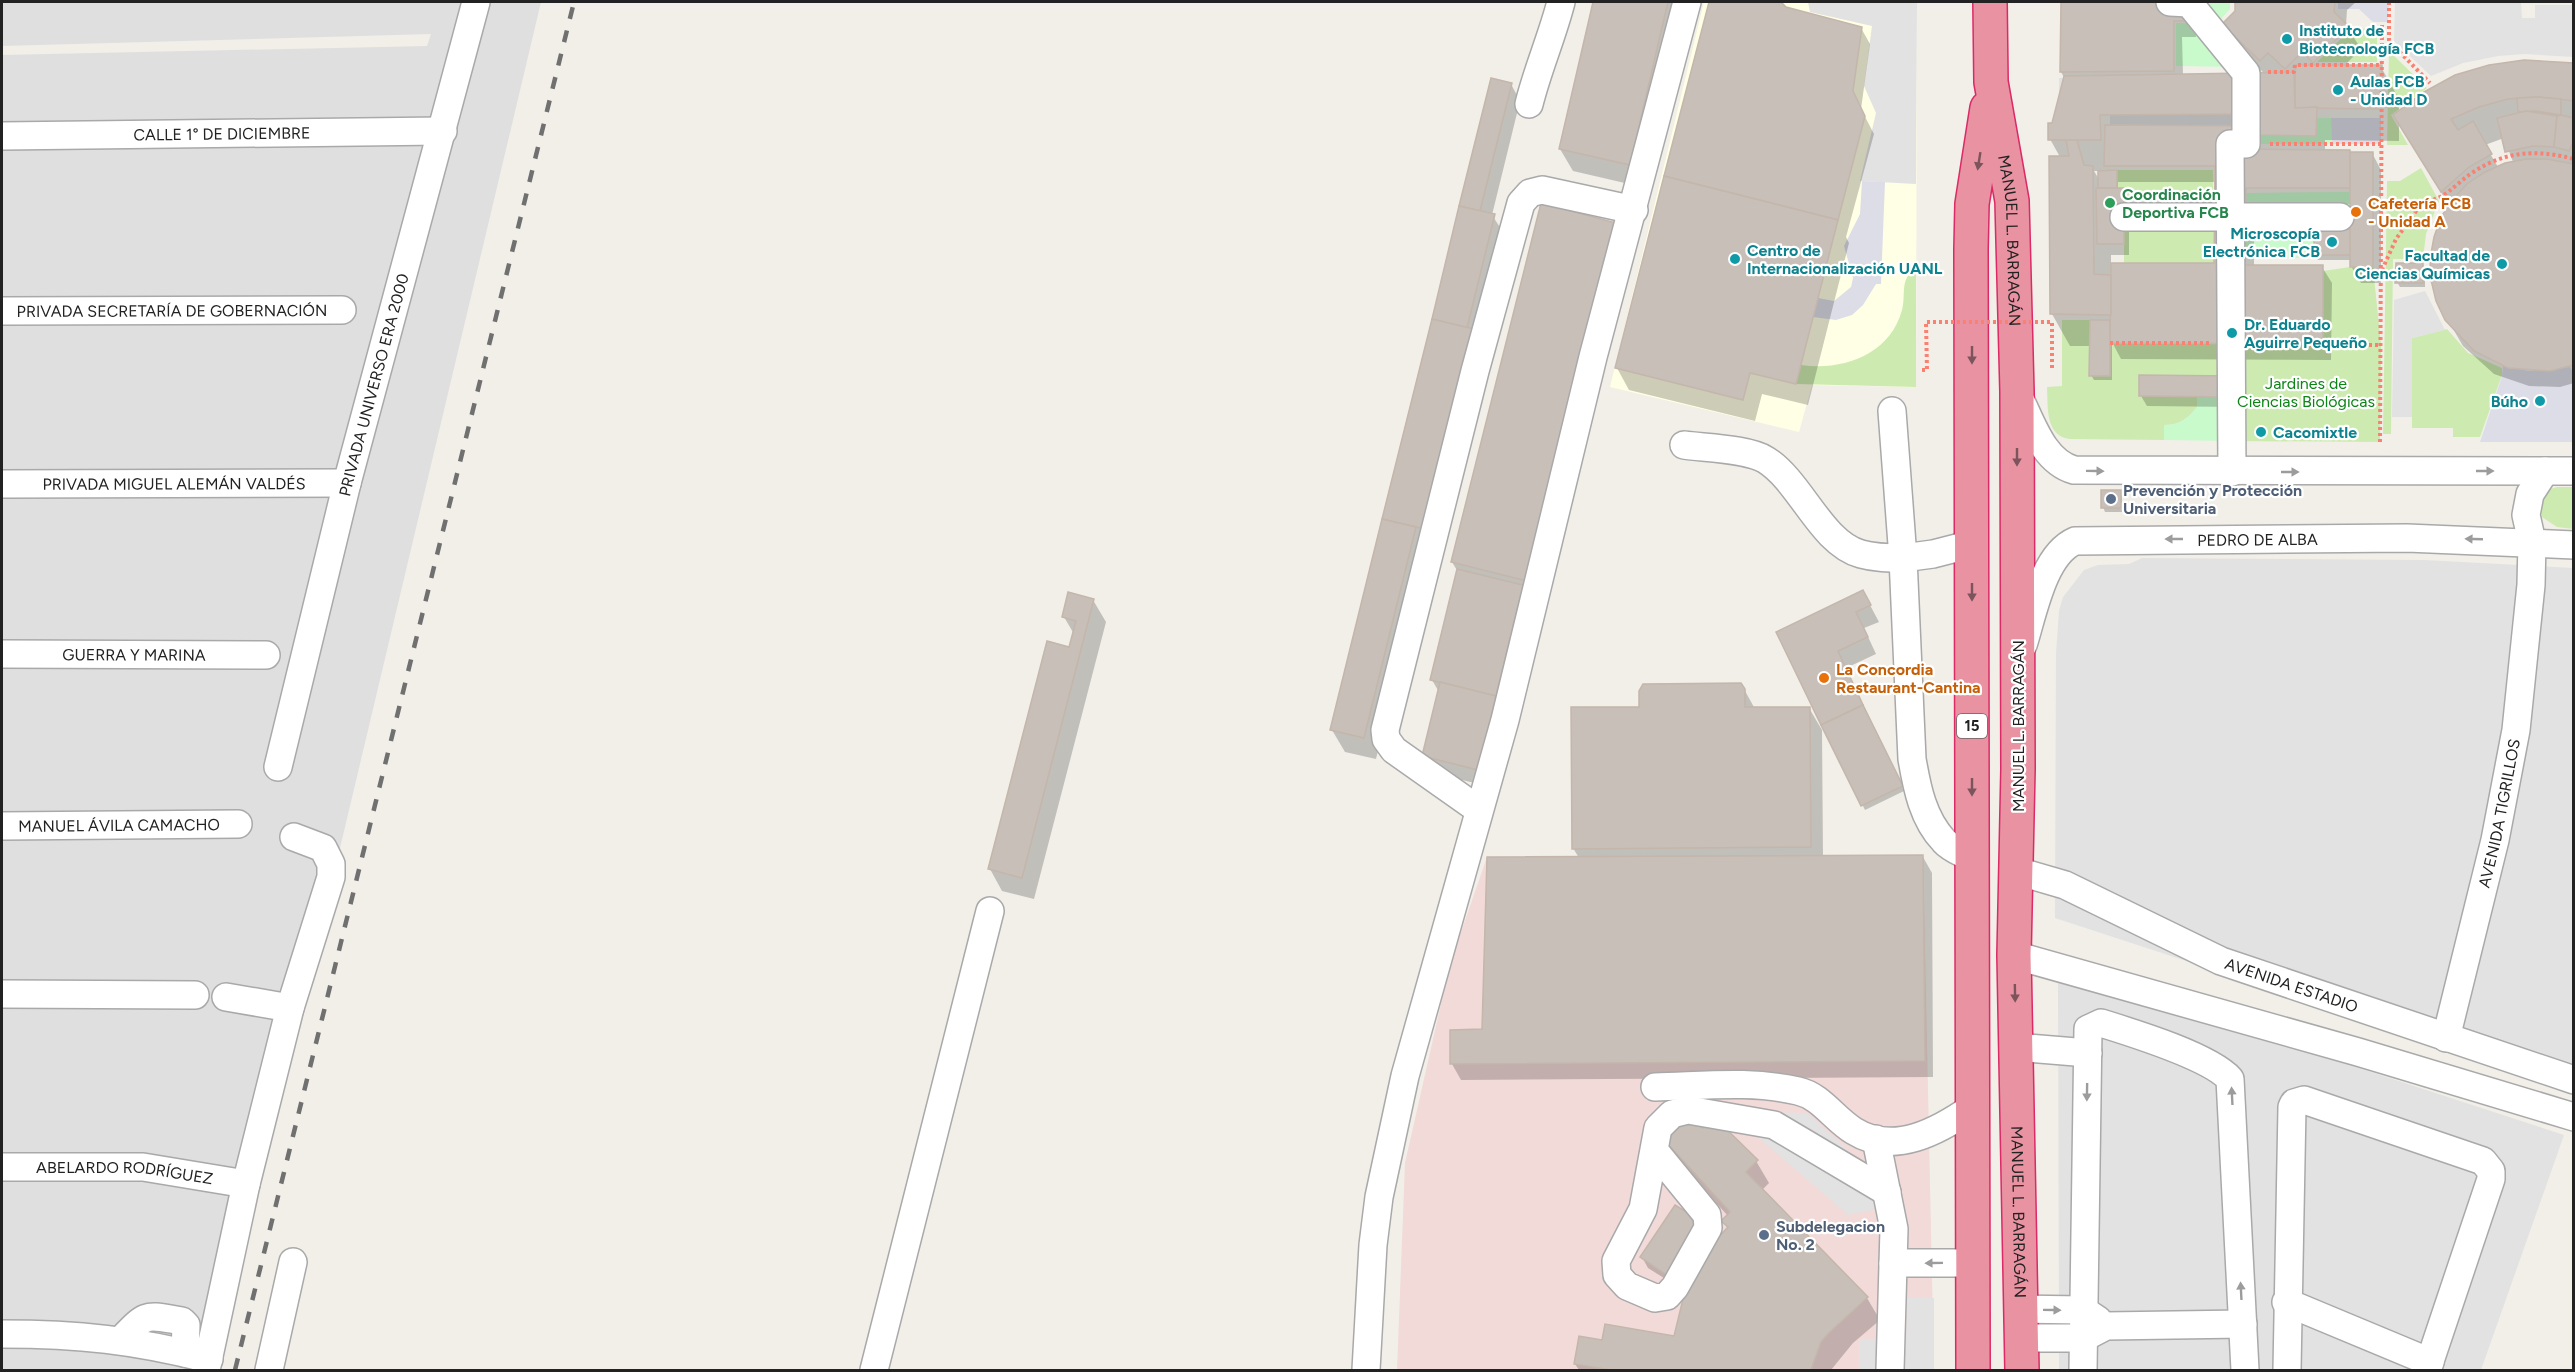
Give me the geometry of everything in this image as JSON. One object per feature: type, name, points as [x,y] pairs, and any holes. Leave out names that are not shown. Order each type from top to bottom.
[{"type":"highway","name":"MANUEL L. BARRAGÁN","points":[[1990,2],[1992,82],[2012,201],[2017,392],[2018,871],[2014,955],[2022,1371]]},
{"type":"highway","name":"MANUEL L. BARRAGÁN","points":[[1973,1371],[1972,204],[1992,82]]},
{"type":"highway","points":[[2008,1371],[2020,1324]]},
{"type":"street","name":"PRIVADA UNIVERSO ERA 2000","points":[[278,767],[347,483],[476,2]]},
{"type":"street","points":[[1529,104],[1541,58],[1552,39],[1561,2]]},
{"type":"street","points":[[1366,1371],[1372,1245],[1379,1197],[1405,1076],[1505,720],[1593,357],[1634,210],[1687,2]]},
{"type":"street","points":[[2170,2],[2189,3],[2246,73],[2246,144],[2230,144],[2232,472]]},
{"type":"street","name":"CALLE 1° DE DICIEMBRE","points":[[2,136],[443,131]]},
{"type":"street","points":[[1479,810],[1394,750],[1386,739],[1385,730],[1475,371],[1521,203],[1530,193],[1542,190],[1634,210]]},
{"type":"street","points":[[2124,217],[2340,217]]},
{"type":"street","name":"PRIVADA SECRETARÍA DE GOBERNACIÓN","points":[[2,311],[342,310]]},
{"type":"street","points":[[2017,392],[2049,454],[2067,468],[2232,472],[2574,471]]},
{"type":"street","points":[[1892,411],[1903,558],[1912,759],[1917,789],[1932,825],[1945,843],[1972,858]]},
{"type":"street","points":[[1684,445],[1764,458],[1783,472],[1813,512],[1839,540],[1859,554],[1903,558],[1933,554],[1972,544]]},
{"type":"street","name":"AVENIDA TIGRILLOS","points":[[2446,1038],[2506,785],[2524,670],[2531,585],[2532,542],[2526,515],[2527,504],[2535,484],[2545,471]]},
{"type":"street","name":"PRIVADA MIGUEL ALEMÁN VALDÉS","points":[[2,484],[347,483]]},
{"type":"street","name":"PEDRO DE ALBA","points":[[2018,659],[2049,568],[2058,551],[2075,541],[2407,538],[2574,545]]},
{"type":"street","name":"GUERRA Y MARINA","points":[[2,654],[266,655]]},
{"type":"street","name":"MANUEL ÁVILA CAMACHO","points":[[2,826],[238,824]]},
{"type":"street","points":[[2,1334],[87,1335],[122,1339],[200,1361],[290,1008],[332,869],[323,848],[294,837]]},
{"type":"street","name":"AVENIDA ESTADIO","points":[[2018,871],[2065,885],[2221,961],[2574,1080]]},
{"type":"street","points":[[874,1371],[990,912]]},
{"type":"street","points":[[2014,955],[2358,1052],[2574,1117]]},
{"type":"street","points":[[2,994],[195,995]]},
{"type":"street","points":[[226,997],[290,1008]]},
{"type":"street","points":[[2083,1371],[2095,1332],[2084,1310],[2088,1029],[2101,1023],[2190,1056],[2218,1069],[2230,1079],[2245,1371]]},
{"type":"street","points":[[2015,1047],[2088,1053]]},
{"type":"street","points":[[1655,1087],[1742,1085],[1802,1092],[1834,1113],[1854,1131],[1876,1139],[1909,1140],[1941,1130],[1973,1107]]},
{"type":"street","points":[[2286,1302],[2428,1366],[2491,1179],[2491,1172],[2483,1161],[2304,1100],[2294,1103],[2292,1107],[2291,1249],[2286,1302],[2287,1371]]},
{"type":"street","points":[[1654,1150],[1701,1205],[1707,1215],[1708,1228],[1675,1287],[1667,1296],[1655,1298],[1627,1286],[1617,1275],[1616,1261],[1643,1209],[1658,1128],[1672,1114],[1688,1110],[1773,1125],[1887,1192]]},
{"type":"street","points":[[1876,1139],[1894,1229],[1890,1371]]},
{"type":"street","name":"ABELARDO RODRÍGUEZ","points":[[2,1167],[143,1167],[246,1185]]},
{"type":"street","points":[[269,1371],[293,1262]]},
{"type":"street","points":[[1894,1272],[1973,1272]]},
{"type":"street","points":[[2020,1324],[2084,1310]]},
{"type":"street","points":[[2020,1324],[2095,1332],[2242,1324]]},
{"type":"path","points":[[2389,2],[2389,41],[2430,83]]},
{"type":"path","points":[[2380,442],[2382,22]]},
{"type":"path","points":[[2246,73],[2294,72],[2295,64],[2382,65]]},
{"type":"path","points":[[2246,144],[2381,144]]},
{"type":"path","points":[[2381,273],[2396,239],[2422,203],[2442,198],[2472,173],[2499,159],[2527,152],[2546,152],[2574,159]]},
{"type":"path","points":[[1922,370],[1927,370],[1926,322],[2052,322],[2052,369]]},
{"type":"shaded area","points":[[2,2],[541,2],[216,1370],[2,1370],[2,55],[427,46],[431,34],[2,46]]},
{"type":"shaded area","points":[[1704,2],[1917,2],[1916,387],[1812,385],[1799,432],[1610,387]]},
{"type":"shaded area","points":[[1808,2],[1917,2],[1916,184],[1860,181],[1876,113],[1864,86],[1872,26],[1810,12]]},
{"type":"shaded area","points":[[2338,2],[2389,2],[2388,22],[2373,22],[2359,9],[2338,9]]},
{"type":"shaded area","points":[[2395,2],[2521,2],[2522,18],[2535,18],[2535,5],[2573,5],[2573,57],[2525,54],[2498,56],[2463,63],[2431,76],[2394,41]]},
{"type":"shaded area","points":[[2235,76],[2236,126],[2110,126],[2110,99],[2059,99],[2059,78]]},
{"type":"shaded area","points":[[2331,118],[2381,118],[2381,144],[2332,144]]},
{"type":"shaded area","points":[[1862,181],[1885,182],[1881,284],[1876,284],[1863,305],[1852,315],[1836,320],[1813,317],[1818,298],[1834,301],[1851,287],[1853,278],[1844,246],[1860,214]]},
{"type":"shaded area","points":[[2425,291],[2445,330],[2412,338],[2412,417],[2392,417],[2394,300]]},
{"type":"shaded area","points":[[2503,366],[2529,371],[2570,367],[2574,374],[2573,442],[2480,442],[2502,376]]},
{"type":"shaded area","points":[[2142,558],[2424,560],[2573,568],[2573,1078],[2351,1015],[2055,918],[2056,653],[2059,611],[2063,597],[2084,570],[2098,565],[2129,564]]},
{"type":"shaded area","points":[[1923,855],[1934,1370],[1397,1370],[1405,1163],[1450,964],[1487,857]]},
{"type":"shaded area","points":[[2058,970],[2564,1135],[2481,1370],[2059,1370]]},
{"type":"shaded area","points":[[1728,1111],[1807,1113],[1861,1162],[1887,1207],[1848,1215]]},
{"type":"shaded area","points":[[1907,1298],[1934,1298],[1934,1370],[1859,1370],[1859,1339],[1906,1339]]},
{"type":"green space","points":[[2189,2],[2230,2],[2230,9],[2217,23],[2253,58],[2235,67],[2176,66],[2176,23],[2189,23]]},
{"type":"green space","points":[[2352,28],[2377,29],[2377,62],[2317,62]]},
{"type":"green space","points":[[2389,51],[2427,88],[2391,115],[2408,145],[2387,145]]},
{"type":"green space","points":[[2316,118],[2331,118],[2332,144],[2246,144],[2246,135],[2316,136]]},
{"type":"green space","points":[[2421,168],[2439,201],[2426,234],[2423,259],[2393,259],[2391,434],[2383,434],[2387,181],[2400,181]]},
{"type":"green space","points":[[2117,170],[2213,170],[2214,264],[2124,264],[2124,188],[2117,188]]},
{"type":"green space","points":[[2350,192],[2350,207],[2340,207],[2314,230],[2314,258],[2246,258],[2246,193]]},
{"type":"green space","name":"Jardines de Ciencias Biológicas","points":[[2350,267],[2373,267],[2381,345],[2380,442],[2232,441],[2232,376],[2139,376],[2197,396],[2197,407],[2186,418],[2174,424],[2164,425],[2164,440],[2069,439],[2061,436],[2052,426],[2049,419],[2047,387],[2062,386],[2062,320],[2090,320],[2090,376],[2110,376],[2110,343],[2322,344],[2323,271]]},
{"type":"green space","points":[[1912,271],[1916,271],[1916,387],[1796,384],[1801,365],[1817,366],[1848,362],[1876,349],[1896,326],[1902,310],[1906,280]]},
{"type":"green space","points":[[2447,329],[2468,353],[2502,368],[2502,375],[2480,437],[2453,437],[2453,428],[2412,428],[2412,338]]},
{"type":"green space","points":[[2197,396],[2232,397],[2232,441],[2164,440],[2164,425],[2174,424],[2186,418],[2197,407]]},
{"type":"green space","points":[[2557,487],[2573,487],[2573,529],[2557,527],[2542,517],[2540,499],[2547,490]]},
{"type":"building","points":[[1593,2],[1668,2],[1630,165],[1559,149]]},
{"type":"building","points":[[1709,2],[1781,2],[1786,7],[1862,27],[1853,91],[1865,116],[1838,220],[1664,176]]},
{"type":"building","points":[[2061,2],[2187,2],[2187,21],[2174,21],[2174,71],[2060,72]]},
{"type":"building","name":"Instituto de Biotecnología FCB","points":[[2235,2],[2335,2],[2334,12],[2349,26],[2313,63],[2302,52],[2285,69],[2268,53],[2260,61],[2222,24],[2235,11]]},
{"type":"building","points":[[2524,60],[2574,63],[2574,101],[2538,97],[2508,99],[2479,107],[2451,119],[2458,130],[2473,121],[2492,154],[2469,167],[2441,192],[2393,115],[2424,92],[2455,75],[2489,65]]},
{"type":"building","name":"Aulas FCB - Unidad D","points":[[2295,65],[2382,65],[2382,109],[2295,108]]},
{"type":"building","points":[[2294,72],[2295,108],[2317,107],[2316,136],[2246,135],[2246,73]]},
{"type":"building","points":[[2246,73],[2246,114],[2100,115],[2101,140],[2048,140],[2048,123],[2052,123],[2064,76]]},
{"type":"building","points":[[1491,78],[1512,83],[1480,211],[1459,206]]},
{"type":"building","points":[[2517,98],[2561,99],[2561,115],[2536,111],[2518,112]]},
{"type":"building","points":[[2526,111],[2557,116],[2554,147],[2533,146],[2505,152],[2497,118]]},
{"type":"building","points":[[2557,116],[2574,118],[2574,140],[2569,151],[2554,147]]},
{"type":"building","points":[[2105,125],[2246,126],[2246,149],[2350,150],[2350,188],[2246,188],[2245,265],[2323,265],[2323,344],[2110,343],[2111,263],[2214,263],[2215,166],[2104,166]]},
{"type":"building","points":[[2066,140],[2077,140],[2084,165],[2093,166],[2094,274],[2111,275],[2111,315],[2050,314],[2049,156],[2069,156]]},
{"type":"building","name":"Cafetería FCB - Unidad A","points":[[2350,152],[2373,152],[2373,267],[2350,267],[2350,229],[2340,229],[2340,207],[2350,207]]},
{"type":"building","name":"Facultad de Ciencias Químicas","points":[[2526,159],[2547,159],[2574,164],[2574,365],[2550,371],[2508,368],[2474,351],[2445,320],[2436,301],[2431,280],[2430,259],[2434,237],[2441,217],[2452,200],[2467,184],[2485,172],[2505,163]]},
{"type":"building","points":[[2117,170],[2117,188],[2098,188],[2098,171]]},
{"type":"building","name":"Centro de Internacionalización UANL","points":[[1664,176],[1838,220],[1796,384],[1750,373],[1743,400],[1615,368]]},
{"type":"building","name":"Coordinación Deportiva FCB","points":[[2096,188],[2124,188],[2124,244],[2097,244]]},
{"type":"building","points":[[1541,203],[1616,223],[1527,581],[1451,562]]},
{"type":"building","points":[[1459,206],[1495,214],[1467,328],[1432,319]]},
{"type":"building","name":"Microscopía Electrónica FCB","points":[[2314,229],[2350,229],[2350,255],[2314,255]]},
{"type":"building","points":[[2396,263],[2423,263],[2423,283],[2395,283]]},
{"type":"building","points":[[1432,319],[1474,329],[1425,529],[1382,519]]},
{"type":"building","points":[[2090,320],[2110,320],[2110,376],[2089,376]]},
{"type":"building","points":[[2139,375],[2232,376],[2232,397],[2139,396]]},
{"type":"building","name":"Prevención y Protección Universitaria","points":[[2101,490],[2121,490],[2121,508],[2101,508]]},
{"type":"building","points":[[1382,519],[1416,527],[1364,738],[1330,730]]},
{"type":"building","points":[[1457,569],[1523,585],[1496,696],[1430,680]]},
{"type":"building","name":"La Concordia Restaurant-Cantina","points":[[1863,590],[1871,605],[1856,612],[1868,637],[1838,651],[1863,705],[1821,725],[1776,632]]},
{"type":"building","points":[[1068,592],[1094,599],[1022,878],[988,869],[1047,641],[1069,647],[1076,621],[1062,617]]},
{"type":"building","points":[[1440,682],[1496,696],[1478,770],[1422,756]]},
{"type":"building","points":[[1741,683],[1745,689],[1745,707],[1810,707],[1811,847],[1572,849],[1571,707],[1639,707],[1639,691],[1643,684]]},
{"type":"building","points":[[1863,705],[1903,786],[1861,806],[1821,725]]},
{"type":"building","points":[[1923,855],[1925,1061],[1450,1064],[1450,1030],[1482,1029],[1487,857]]},
{"type":"building","name":"Subdelegacion No. 2","points":[[1691,1116],[1703,1128],[1714,1117],[1758,1160],[1746,1172],[1868,1297],[1821,1342],[1811,1370],[1610,1370],[1574,1364],[1579,1336],[1602,1340],[1605,1324],[1674,1336],[1683,1299],[1695,1270],[1712,1244],[1728,1227],[1721,1221],[1730,1212],[1665,1141]]},
{"type":"building","points":[[1675,1205],[1703,1222],[1668,1276],[1640,1257]]},
{"type":"railway","points":[[235,1370],[574,2]]},
{"type":"place","name":"Instituto de Biotecnología FCB","points":[[2287,39]]},
{"type":"place","name":"Aulas FCB - Unidad D","points":[[2338,90]]},
{"type":"place","name":"Coordinación Deportiva FCB","points":[[2110,203]]},
{"type":"place","name":"Cafetería FCB - Unidad A","points":[[2356,212]]},
{"type":"place","name":"Microscopía Electrónica FCB","points":[[2332,242]]},
{"type":"place","name":"Centro de Internacionalización UANL","points":[[1735,259]]},
{"type":"place","name":"Facultad de Ciencias Químicas","points":[[2502,264]]},
{"type":"place","name":"Dr. Eduardo Aguirre Pequeño","points":[[2232,333]]},
{"type":"place","name":"Búho","points":[[2540,401]]},
{"type":"place","name":"Cacomixtle","points":[[2261,432]]},
{"type":"place","name":"Prevención y Protección Universitaria","points":[[2111,499]]},
{"type":"place","name":"La Concordia Restaurant-Cantina","points":[[1824,678]]},
{"type":"place","name":"Subdelegacion No. 2","points":[[1764,1235]]}]
